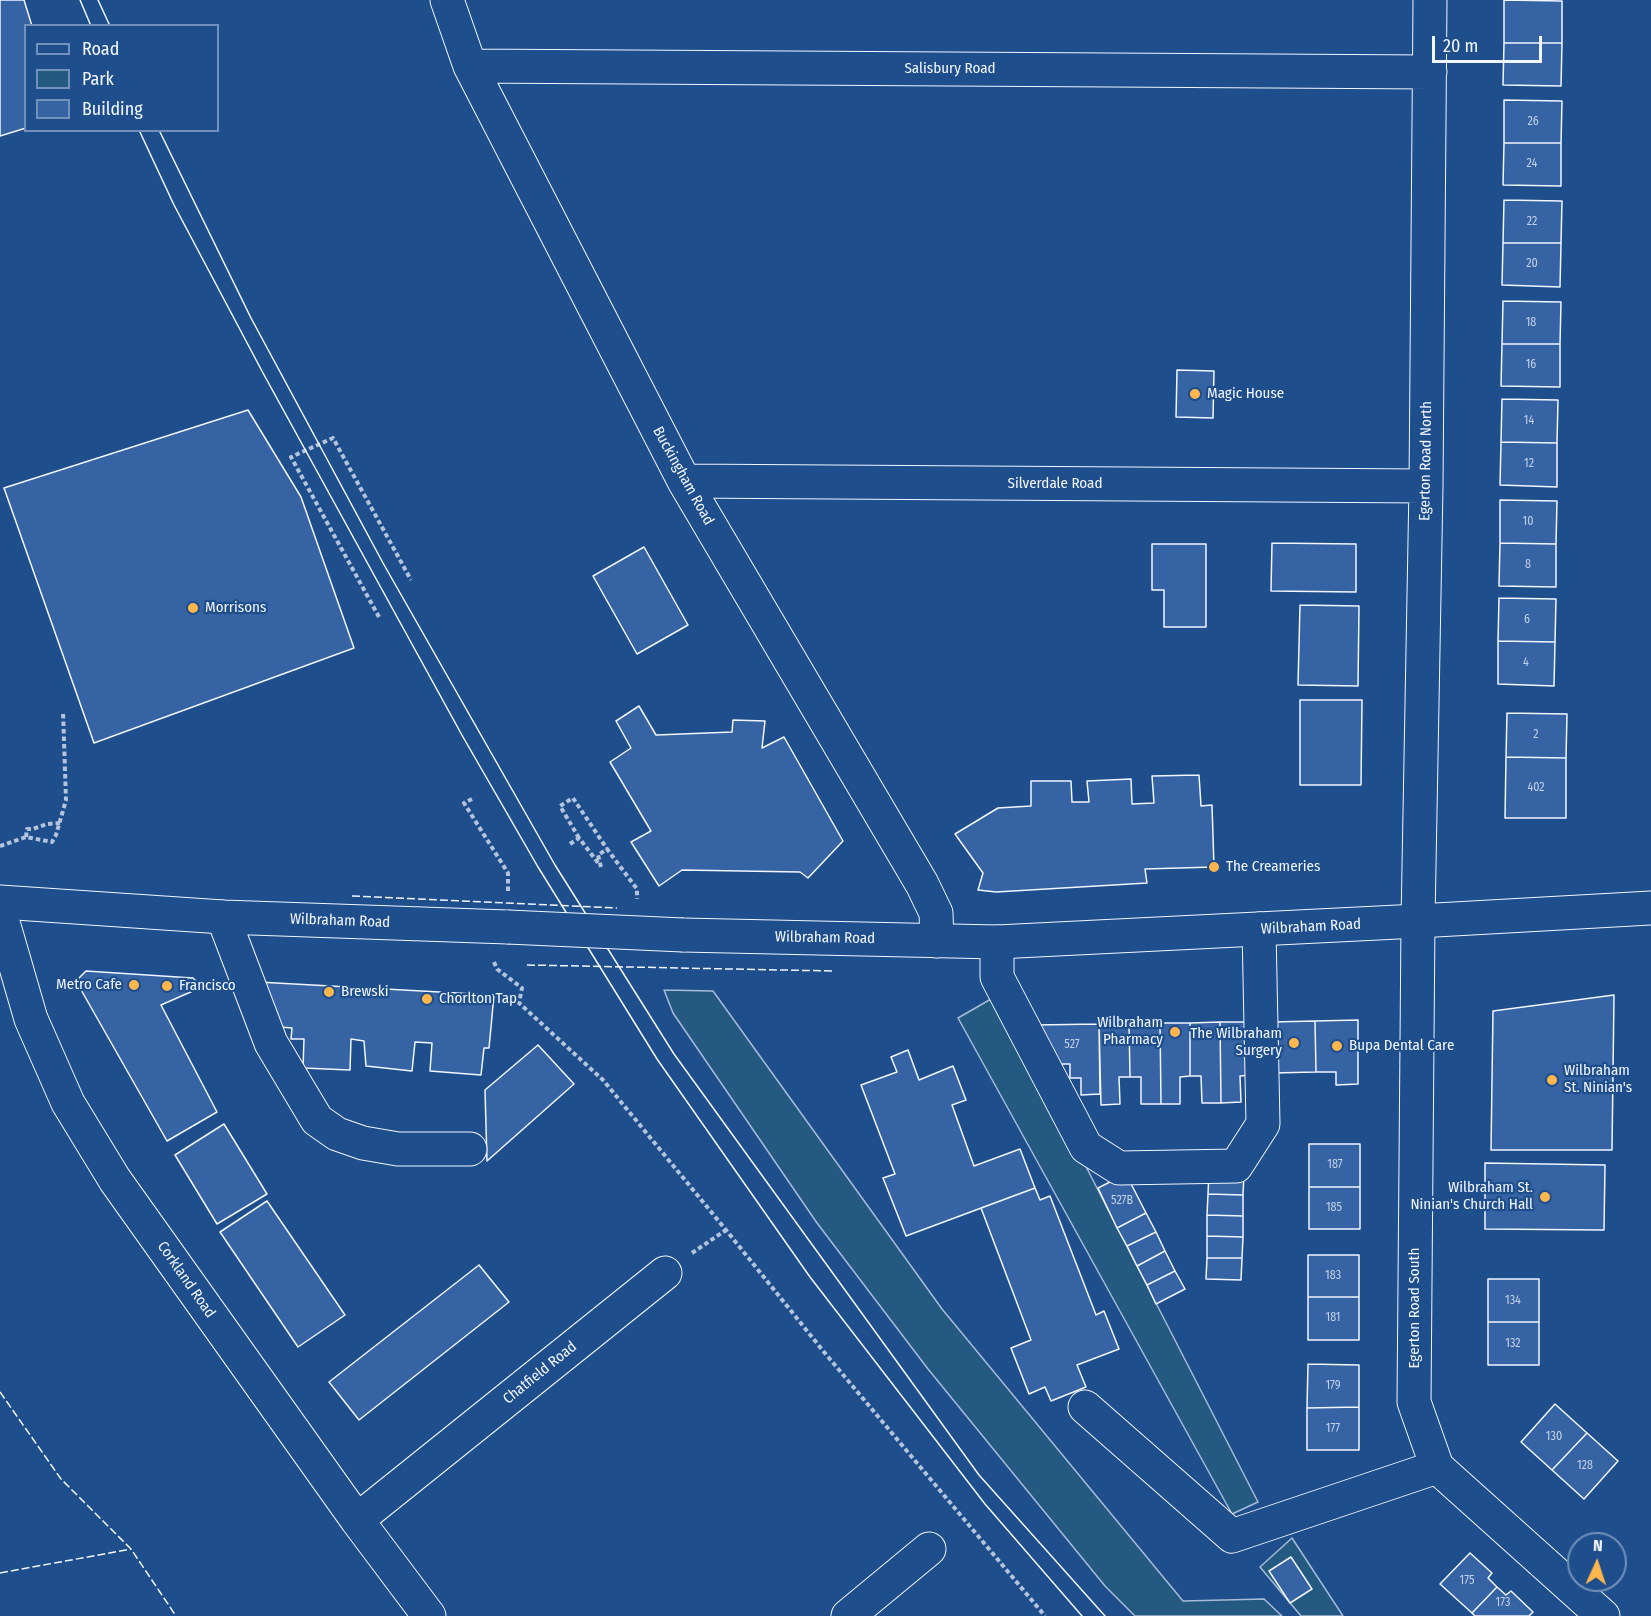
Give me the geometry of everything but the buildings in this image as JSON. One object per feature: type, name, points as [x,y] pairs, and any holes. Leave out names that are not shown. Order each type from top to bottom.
[{"type":"main road","name":"Buckingham Road","points":[[447,0],[471,66],[684,481],[921,884],[936,914],[937,941]]},
{"type":"main road","name":"Egerton Road North","points":[[1419,921],[1426,486],[1430,0]]},
{"type":"main road","name":"Salisbury Road","points":[[471,66],[1430,72]]},
{"type":"main road","name":"Silverdale Road","points":[[684,481],[1426,486]]},
{"type":"main road","name":"Wilbraham Road","points":[[0,902],[223,917],[683,935],[997,942],[1651,908]]},
{"type":"main road","name":"Corkland Road","points":[[0,912],[31,1019],[68,1104],[115,1180],[357,1520],[429,1616]]},
{"type":"main road","points":[[223,917],[271,1042],[317,1120],[337,1134],[363,1143],[398,1149],[470,1149]]},
{"type":"main road","name":"Egerton Road South","points":[[1419,921],[1414,1402],[1437,1467],[1603,1616]]},
{"type":"main road","points":[[997,942],[997,977],[1086,1146],[1119,1168],[1236,1166],[1263,1124],[1259,929]]},
{"type":"main road","name":"Chatfield Road","points":[[357,1520],[665,1273]]},
{"type":"main road","points":[[1085,1407],[1232,1536],[1437,1467]]},
{"type":"main road","points":[[848,1616],[929,1549]]},
{"type":"path","points":[[379,617],[291,457],[333,438],[411,580]]},
{"type":"path","points":[[0,846],[26,837],[52,842],[66,800],[63,711]]},
{"type":"path","points":[[607,849],[598,855],[601,867],[579,838],[560,806],[573,798],[637,889],[637,900]]},
{"type":"path","points":[[472,799],[464,803],[508,873],[508,895]]},
{"type":"path","points":[[26,837],[27,829],[60,823]]},
{"type":"path","points":[[570,844],[579,838]]},
{"type":"path","points":[[498,927],[491,954],[497,969],[522,988],[519,1003],[603,1080],[831,1361],[1045,1616]]},
{"type":"path","points":[[665,1273],[726,1230]]},
{"type":"green space","points":[[664,990],[713,991],[942,1309],[1183,1601],[1264,1599],[1282,1616],[1135,1616],[1105,1586],[928,1369],[817,1223],[673,1013]]},
{"type":"green space","points":[[998,995],[1258,1502],[1232,1514],[958,1018]]},
{"type":"green space","points":[[1292,1538],[1343,1616],[1301,1616],[1260,1567]]},
{"type":"tram line","points":[[80,0],[90,24]]},
{"type":"tram line","points":[[98,0],[109,24]]},
{"type":"tram line","points":[[140,132],[174,205],[263,373],[463,737],[538,867],[657,1059],[810,1277],[985,1504],[1082,1616]]},
{"type":"tram line","points":[[160,132],[251,318],[383,563],[555,865],[674,1054],[979,1475],[1105,1616]]},
{"type":"fence","points":[[352,896],[617,908]]},
{"type":"fence","points":[[527,965],[833,971]]},
{"type":"fence","points":[[0,1392],[61,1479],[131,1549],[176,1616]]},
{"type":"fence","points":[[0,1573],[131,1549]]},
{"type":"place","name":"Magic House","points":[[1195,394]]},
{"type":"place","name":"Morrisons","points":[[193,608]]},
{"type":"place","name":"The Creameries","points":[[1214,867]]},
{"type":"place","name":"Metro Cafe","points":[[134,985]]},
{"type":"place","name":"Francisco","points":[[167,986]]},
{"type":"place","name":"Brewski","points":[[329,992]]},
{"type":"place","name":"Chorlton Tap","points":[[427,999]]},
{"type":"place","name":"Wilbraham Pharmacy","points":[[1175,1032]]},
{"type":"place","name":"The Wilbraham Surgery","points":[[1294,1043]]},
{"type":"place","name":"Bupa Dental Care","points":[[1337,1046]]},
{"type":"place","name":"Wilbraham St. Ninian's","points":[[1552,1080]]},
{"type":"place","name":"Wilbraham St. Ninian's Church Hall","points":[[1545,1197]]}]
